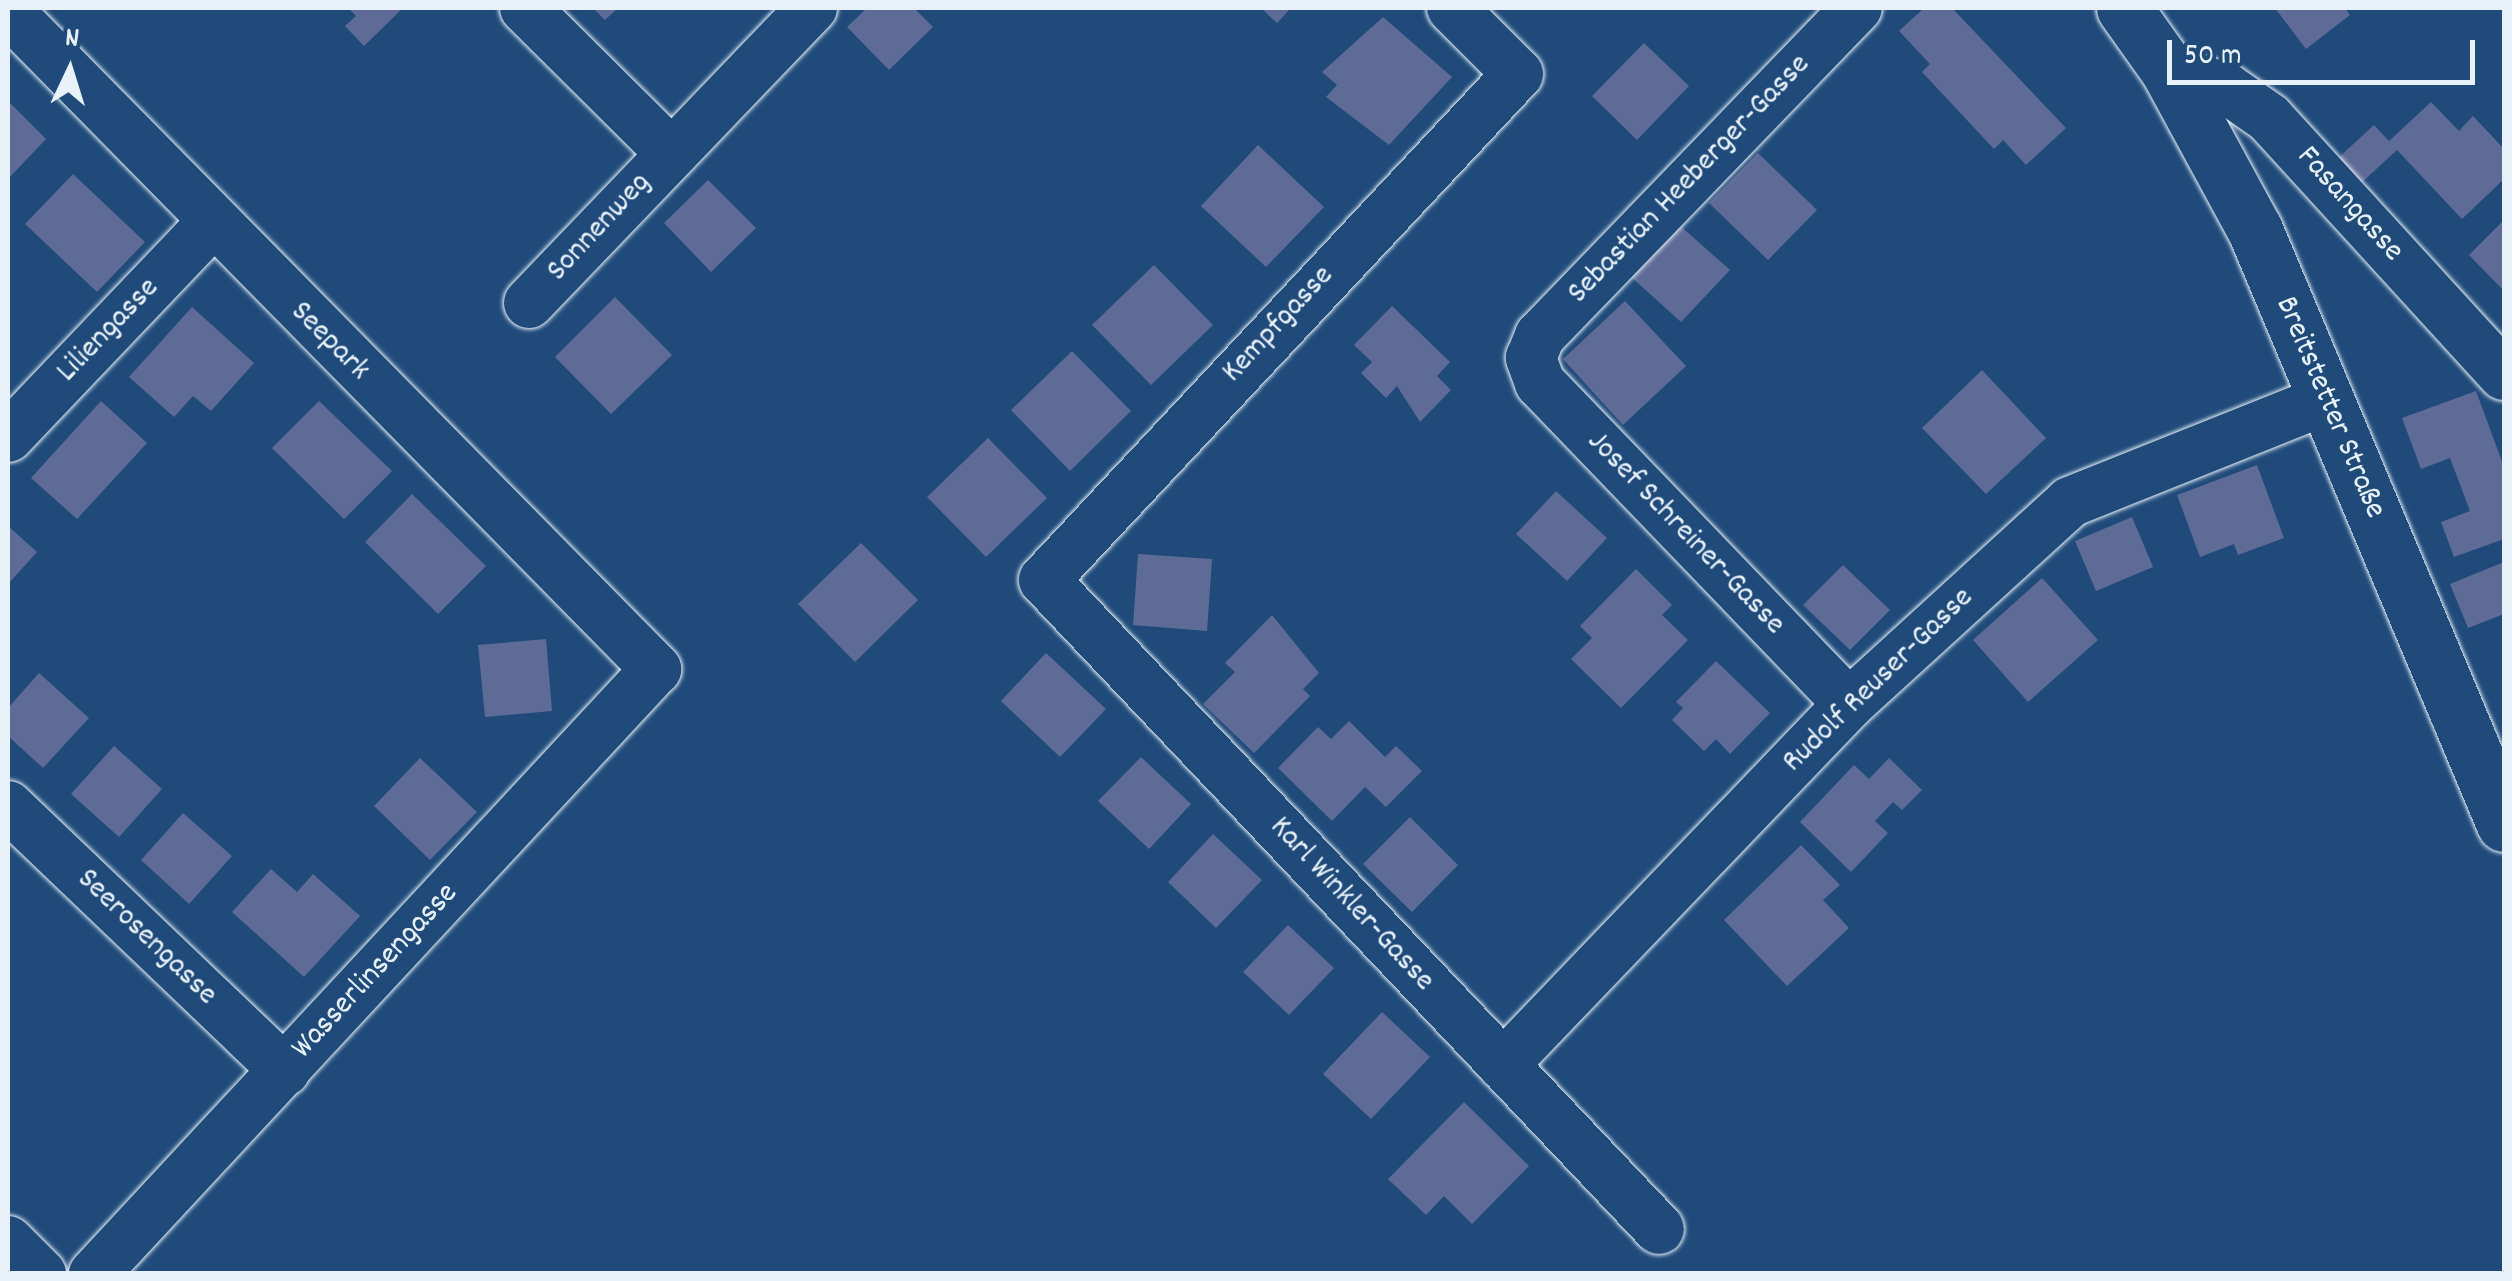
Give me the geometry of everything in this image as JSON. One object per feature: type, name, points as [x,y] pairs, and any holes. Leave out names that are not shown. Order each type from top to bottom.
[{"type":"main road","name":"Breitstetter Straße","points":[[2124,8],[2168,70],[2255,230],[2504,824]]},
{"type":"street","name":"Sonnenweg","points":[[525,8],[671,153]]},
{"type":"street","name":"Sonnenweg","points":[[529,304],[812,8]]},
{"type":"street","name":"Kempfgasse","points":[[1044,580],[1518,74],[1452,8]]},
{"type":"street","name":"Sebastian Heeberger-Gasse","points":[[1531,358],[1540,336],[1857,8]]},
{"type":"street","name":"Seepark","points":[[8,11],[211,224],[656,669]]},
{"type":"street","name":"Fasangasse","points":[[2168,70],[2226,88],[2269,118],[2504,375]]},
{"type":"street","name":"Liliengasse","points":[[8,438],[211,224]]},
{"type":"street","name":"Josef Schreiner-Gasse","points":[[1531,358],[1540,383],[1849,704]]},
{"type":"street","name":"Rudolf Reuser-Gasse","points":[[1503,1064],[1849,704],[2070,502],[2327,399]]},
{"type":"street","name":"Karl Winkler-Gasse","points":[[1044,580],[1659,1229]]},
{"type":"street","name":"Wasserlinsengasse","points":[[94,1274],[656,669]]},
{"type":"street","name":"Seerosengasse","points":[[8,806],[285,1070]]},
{"type":"street","points":[[8,1241],[41,1274]]},
{"type":"building","points":[[348,8],[403,8],[364,46],[345,26],[356,16]]},
{"type":"building","points":[[593,8],[618,8],[605,20]]},
{"type":"building","points":[[867,8],[914,8],[933,27],[889,70],[847,27]]},
{"type":"building","points":[[1261,8],[1291,8],[1277,23]]},
{"type":"building","points":[[1924,8],[1952,8],[2066,128],[2026,165],[2003,140],[1994,149],[1922,72],[1930,64],[1899,31]]},
{"type":"building","points":[[2275,8],[2345,8],[2350,15],[2306,49]]},
{"type":"building","points":[[1383,17],[1452,77],[1389,145],[1326,97],[1337,85],[1322,72]]},
{"type":"building","points":[[1644,43],[1689,86],[1637,140],[1592,96]]},
{"type":"building","points":[[8,101],[46,139],[8,179]]},
{"type":"building","points":[[2431,102],[2459,131],[2473,116],[2504,149],[2504,179],[2462,219],[2397,150],[2359,185],[2336,160],[2374,125],[2389,141]]},
{"type":"building","points":[[1258,145],[1324,207],[1266,267],[1201,206]]},
{"type":"building","points":[[1758,153],[1817,210],[1768,260],[1709,203]]},
{"type":"building","points":[[73,174],[145,242],[97,292],[25,224]]},
{"type":"building","points":[[708,180],[756,228],[711,272],[664,223]]},
{"type":"building","points":[[2504,220],[2504,291],[2469,255]]},
{"type":"building","points":[[1677,223],[1730,270],[1681,322],[1629,275]]},
{"type":"building","points":[[1154,265],[1213,325],[1151,385],[1092,325]]},
{"type":"building","points":[[615,297],[672,355],[611,414],[555,357]]},
{"type":"building","points":[[1625,301],[1686,366],[1623,425],[1563,359]]},
{"type":"building","points":[[1392,306],[1450,362],[1437,376],[1451,390],[1420,422],[1397,386],[1386,398],[1361,373],[1372,362],[1354,345]]},
{"type":"building","points":[[192,307],[254,363],[211,411],[193,396],[174,417],[129,377]]},
{"type":"building","points":[[1072,351],[1131,411],[1070,471],[1011,410]]},
{"type":"building","points":[[1982,370],[2046,438],[1986,494],[1922,428]]},
{"type":"building","points":[[2476,391],[2504,467],[2504,539],[2454,557],[2441,522],[2470,511],[2450,458],[2421,469],[2402,418]]},
{"type":"building","points":[[101,401],[147,443],[77,519],[31,478]]},
{"type":"building","points":[[319,401],[392,471],[344,519],[272,448]]},
{"type":"building","points":[[988,438],[1047,498],[986,557],[927,497]]},
{"type":"building","points":[[2257,465],[2284,538],[2238,555],[2234,544],[2200,557],[2177,495]]},
{"type":"building","points":[[1556,491],[1607,538],[1567,581],[1516,534]]},
{"type":"building","points":[[412,494],[486,566],[438,614],[365,542]]},
{"type":"building","points":[[2132,517],[2153,567],[2096,591],[2075,541]]},
{"type":"building","points":[[8,526],[37,552],[8,584]]},
{"type":"building","points":[[861,543],[918,600],[855,662],[798,604]]},
{"type":"building","points":[[1138,554],[1212,559],[1207,631],[1133,625]]},
{"type":"building","points":[[2504,562],[2504,614],[2468,628],[2450,584]]},
{"type":"building","points":[[1843,565],[1890,610],[1850,650],[1803,605]]},
{"type":"building","points":[[1636,569],[1672,605],[1662,615],[1688,640],[1621,708],[1571,659],[1592,638],[1580,626]]},
{"type":"building","points":[[2042,578],[2098,640],[2028,702],[1973,640]]},
{"type":"building","points":[[1272,615],[1319,673],[1303,689],[1310,696],[1254,753],[1203,704],[1235,672],[1225,663]]},
{"type":"building","points":[[546,639],[552,711],[485,717],[478,645]]},
{"type":"building","points":[[1046,653],[1106,709],[1060,757],[1001,701]]},
{"type":"building","points":[[1716,661],[1770,713],[1730,754],[1716,739],[1704,751],[1672,720],[1683,708],[1676,702]]},
{"type":"building","points":[[39,673],[89,718],[43,768],[8,736],[8,708]]},
{"type":"building","points":[[1349,721],[1385,757],[1396,746],[1422,771],[1386,807],[1365,787],[1332,821],[1278,768],[1318,727],[1331,739]]},
{"type":"building","points":[[114,746],[162,789],[119,837],[71,794]]},
{"type":"building","points":[[1141,757],[1191,804],[1149,849],[1098,801]]},
{"type":"building","points":[[420,758],[477,812],[430,860],[374,806]]},
{"type":"building","points":[[1889,758],[1922,790],[1902,810],[1893,802],[1875,821],[1888,833],[1851,872],[1800,822],[1854,765],[1869,779]]},
{"type":"building","points":[[183,813],[232,856],[189,904],[141,860]]},
{"type":"building","points":[[1410,817],[1458,865],[1412,912],[1363,864]]},
{"type":"building","points":[[1213,834],[1262,880],[1216,928],[1168,882]]},
{"type":"building","points":[[1801,845],[1840,885],[1823,900],[1849,928],[1787,986],[1724,920]]},
{"type":"building","points":[[271,869],[297,892],[313,874],[360,916],[304,977],[232,912]]},
{"type":"building","points":[[1288,925],[1334,968],[1289,1015],[1243,972]]},
{"type":"building","points":[[1382,1012],[1430,1057],[1371,1119],[1323,1074]]},
{"type":"building","points":[[1464,1102],[1529,1166],[1472,1224],[1444,1196],[1426,1215],[1388,1179]]}]
